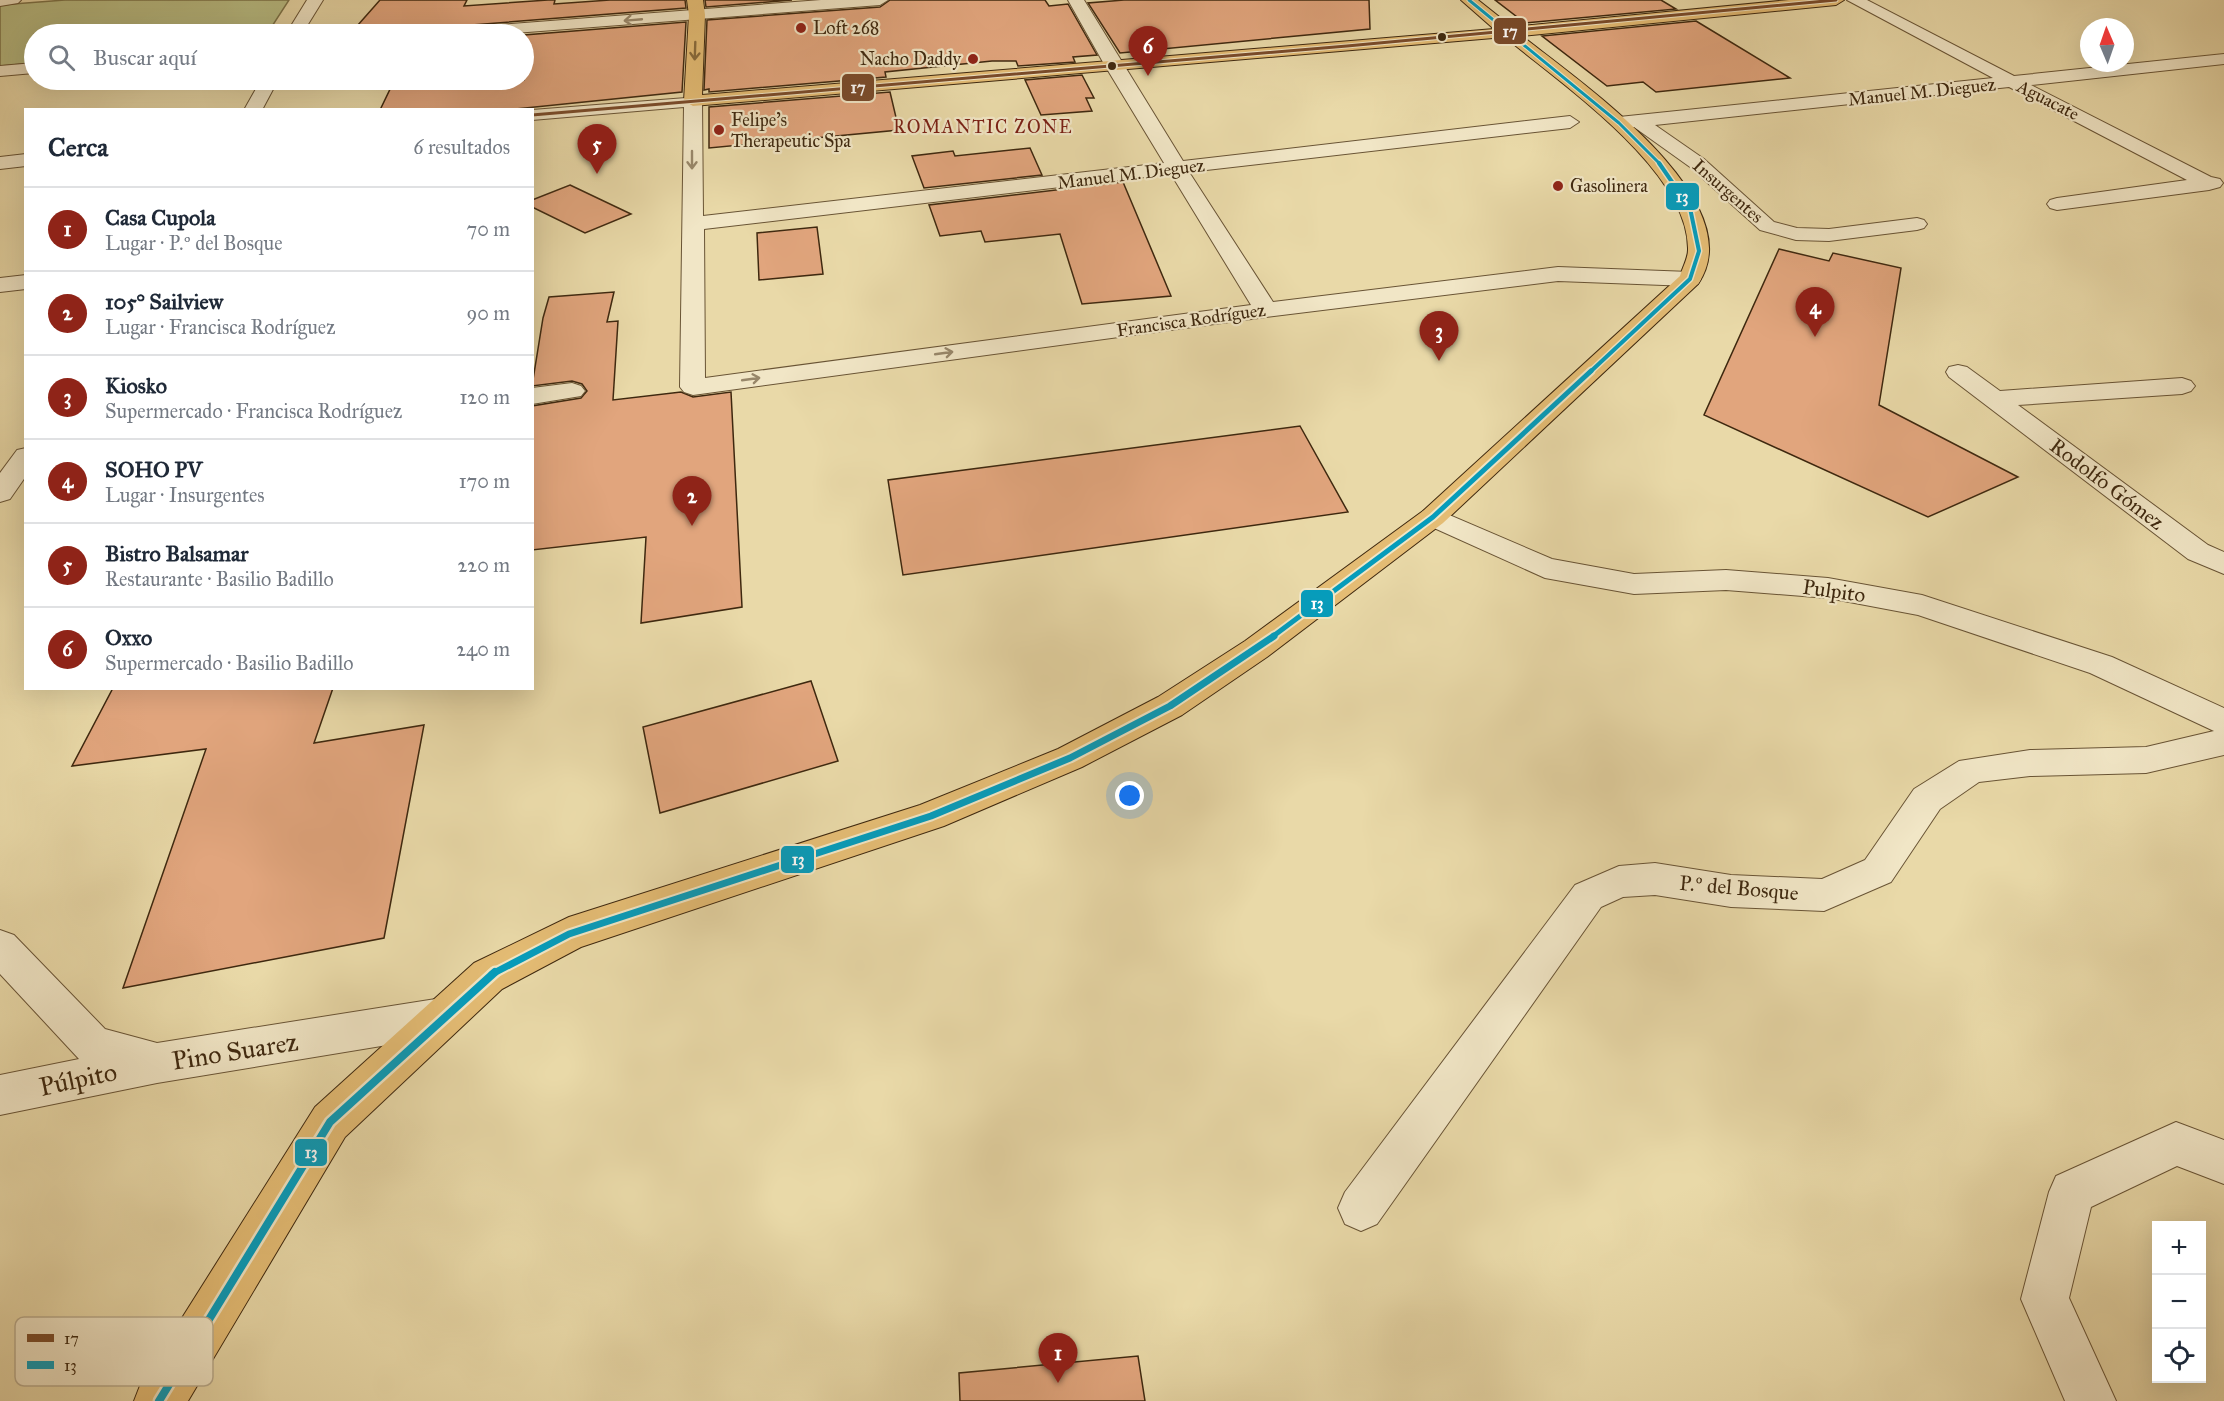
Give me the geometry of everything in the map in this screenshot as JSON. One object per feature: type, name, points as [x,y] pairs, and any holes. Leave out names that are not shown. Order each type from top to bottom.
[{"type":"main road","points":[[210,1317],[330,1122],[488,976],[569,934],[930,816],[1070,758],[1170,706],[1256,649],[1432,518],[1690,279],[1699,250],[1690,208],[1664,168],[1628,122],[1469,0]]},
{"type":"main road","points":[[696,7],[693,102],[1112,64],[1511,33],[1836,0]]},
{"type":"main road","points":[[159,1401],[168,1386]]},
{"type":"street","points":[[0,1],[13,0]]},
{"type":"street","points":[[300,24],[315,0]]},
{"type":"street","points":[[534,24],[696,7],[880,0]]},
{"type":"street","points":[[1076,0],[1112,64],[1266,310]]},
{"type":"street","name":"Aguacate","points":[[1855,0],[2216,183]]},
{"type":"street","name":"Manuel M. Dieguez","points":[[1628,122],[2224,59]]},
{"type":"street","points":[[0,70],[24,69]]},
{"type":"street","points":[[254,108],[264,90]]},
{"type":"street","points":[[534,116],[693,102],[692,224]]},
{"type":"street","name":"Manuel M. Dieguez","points":[[692,224],[1570,122]]},
{"type":"street","name":"Insurgentes","points":[[1628,122],[1697,163],[1767,225],[1796,234],[1829,235],[1917,224]]},
{"type":"street","points":[[0,163],[24,160]]},
{"type":"street","points":[[2057,204],[2216,183]]},
{"type":"street","name":"Francisca Rodríguez","points":[[692,224],[693,387],[1266,310],[1558,274],[1690,279]]},
{"type":"street","points":[[0,285],[24,282]]},
{"type":"street","name":"Rodolfo Gómez","points":[[1958,372],[2198,552],[2224,564]]},
{"type":"street","points":[[1994,399],[2182,386]]},
{"type":"street","points":[[534,396],[572,391]]},
{"type":"street","points":[[0,493],[17,463]]},
{"type":"street","name":"Pulpito","points":[[1432,518],[1545,568],[1634,584],[1726,580],[1828,588],[1922,605],[2102,665],[2224,722]]},
{"type":"street","name":"P.º del Bosque","points":[[1361,1208],[1588,896],[1619,882],[1655,879],[1731,891],[1824,895],[1878,871],[1927,799],[1971,770],[2030,763],[2146,760],[2224,742]]},
{"type":"street","name":"Pino Suarez","points":[[0,946],[92,1045],[157,1063],[442,1017]]},
{"type":"street","name":"Púlpito","points":[[0,1095],[157,1063]]},
{"type":"street","points":[[2091,1401],[2045,1299],[2072,1192],[2176,1144],[2224,1162]]},
{"type":"green space","points":[[65,0],[289,0],[273,24],[24,24],[24,64],[0,66],[0,5]]},
{"type":"building","points":[[380,0],[467,0],[464,6],[548,0],[555,0],[554,4],[610,0],[685,0],[686,8],[484,24],[359,24]]},
{"type":"building","points":[[705,0],[792,0],[706,7]]},
{"type":"building","points":[[890,0],[1045,0],[1049,6],[1068,4],[1097,55],[1073,57],[1075,62],[1018,66],[1016,61],[992,61],[885,72],[886,77],[709,92],[709,89],[704,90],[707,20],[880,7]]},
{"type":"building","points":[[1124,0],[1369,0],[1370,29],[1120,53],[1088,3]]},
{"type":"building","points":[[1495,0],[1661,0],[1676,9],[1525,23]]},
{"type":"building","points":[[1696,21],[1790,78],[1656,92],[1643,82],[1607,86],[1542,36]]},
{"type":"building","points":[[686,22],[682,92],[526,108],[381,108],[390,90],[534,90],[534,34]]},
{"type":"building","points":[[1082,75],[1094,98],[1086,98],[1092,111],[1041,115],[1025,80]]},
{"type":"building","points":[[890,92],[899,130],[709,148],[709,107]]},
{"type":"building","points":[[1030,148],[1042,175],[924,188],[912,156],[953,151],[955,156]]},
{"type":"building","points":[[1123,182],[1171,296],[1082,304],[1060,234],[985,242],[981,231],[940,236],[929,205]]},
{"type":"building","points":[[570,185],[631,214],[585,233],[534,208],[534,199]]},
{"type":"building","points":[[817,227],[823,274],[759,280],[757,233]]},
{"type":"building","points":[[1779,249],[1829,261],[1833,253],[1901,268],[1879,405],[2018,477],[1928,517],[1704,415]]},
{"type":"building","points":[[614,292],[607,322],[618,321],[613,400],[681,392],[693,397],[731,392],[742,607],[641,623],[646,537],[534,550],[534,406],[581,398],[587,391],[582,384],[572,381],[534,386],[543,318],[549,297]]},
{"type":"building","points":[[1300,426],[1348,512],[903,575],[888,480]]},
{"type":"building","points":[[811,681],[838,761],[660,813],[643,727]]},
{"type":"building","points":[[112,690],[332,690],[314,743],[424,725],[384,938],[123,988],[206,749],[72,766]]},
{"type":"building","points":[[1138,1356],[1145,1401],[960,1401],[959,1373]]},
{"type":"transit line","name":"13","points":[[210,1317],[330,1122],[488,976],[569,934],[931,816],[1070,758],[1170,706],[1256,649],[1433,517],[1690,279],[1699,251],[1690,208],[1664,168],[1619,123],[1469,0]]},
{"type":"transit line","name":"17","points":[[534,115],[1347,46],[1836,0]]},
{"type":"transit line","name":"13","points":[[159,1401],[168,1386]]},
{"type":"place","name":"Loft 268","points":[[801,28]]},
{"type":"place","name":"Nacho Daddy","points":[[973,59]]},
{"type":"place","name":"Oxxo","points":[[1148,76]]},
{"type":"place","name":"Felipe’s Therapeutic Spa","points":[[719,130]]},
{"type":"place","name":"Bistro Balsamar","points":[[597,174]]},
{"type":"place","name":"Gasolinera","points":[[1558,186]]},
{"type":"place","name":"SOHO PV","points":[[1815,337]]},
{"type":"place","name":"Kiosko","points":[[1439,361]]},
{"type":"place","name":"105° Sailview","points":[[692,526]]},
{"type":"place","name":"Casa Cupola","points":[[1058,1383]]},
{"type":"district","name":"ROMANTIC ZONE","points":[[983,127]]}]
